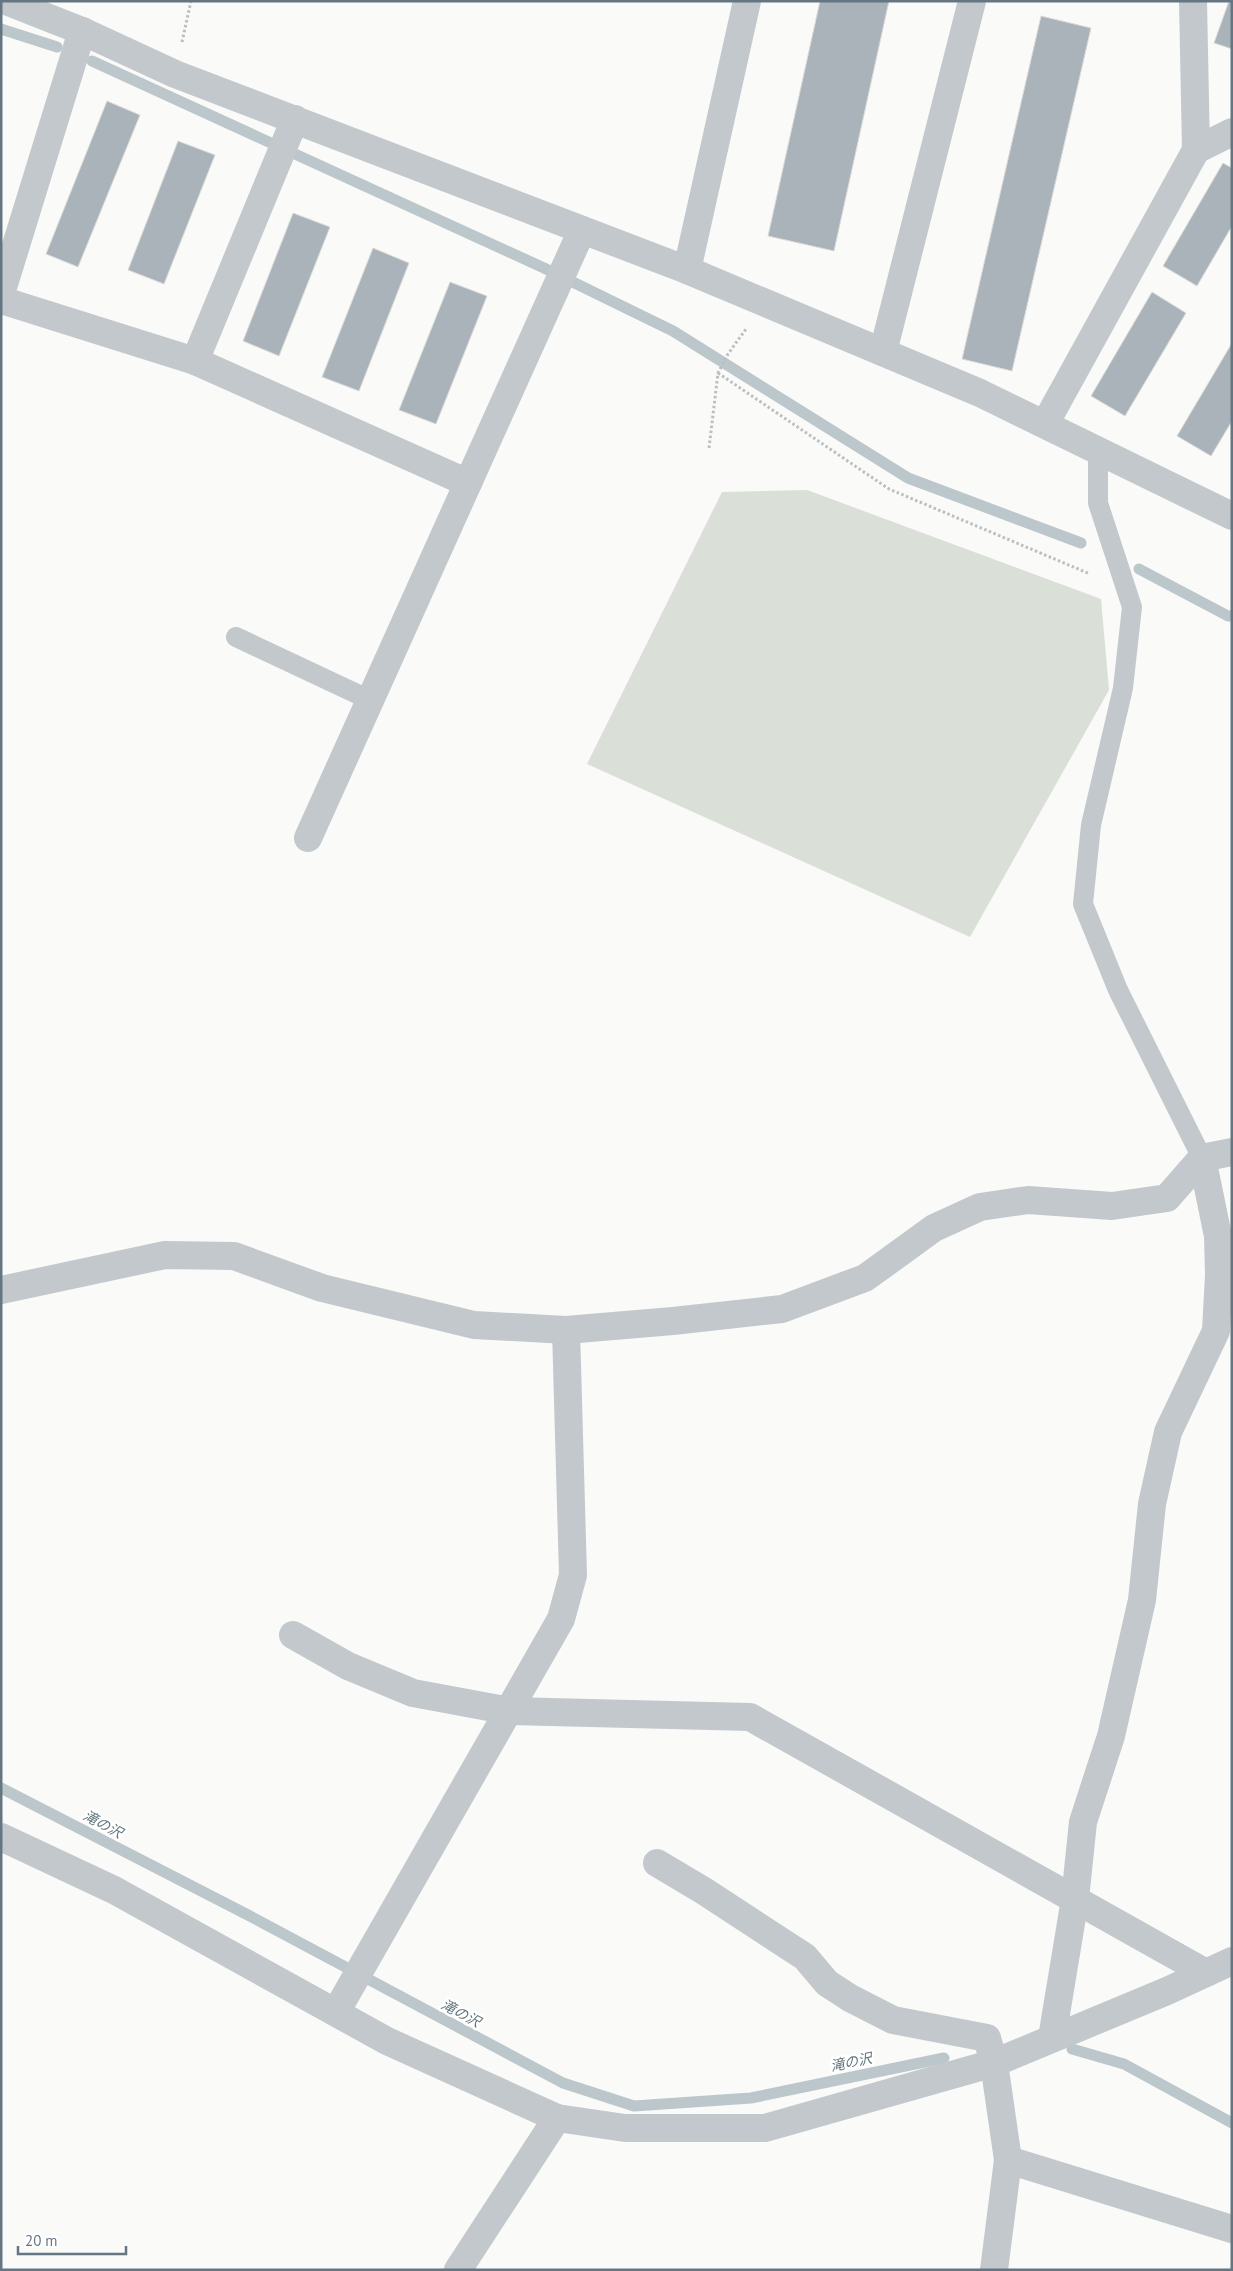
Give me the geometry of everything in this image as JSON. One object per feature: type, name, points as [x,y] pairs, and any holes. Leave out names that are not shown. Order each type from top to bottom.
[{"type":"street","points":[[6,1],[82,31],[292,127],[582,230],[687,270],[980,392],[1232,516]]},
{"type":"street","points":[[687,270],[746,1]]},
{"type":"street","points":[[883,352],[972,1]]},
{"type":"street","points":[[1045,424],[1196,150],[1193,1]]},
{"type":"street","points":[[1,294],[82,31]]},
{"type":"street","points":[[194,361],[292,127]]},
{"type":"street","points":[[1196,150],[1232,132]]},
{"type":"street","points":[[308,838],[582,230]]},
{"type":"street","points":[[1,300],[194,361],[468,483]]},
{"type":"street","points":[[1,1290],[165,1255],[234,1256],[322,1288],[474,1325],[566,1330],[782,1309],[865,1278],[934,1228],[980,1207],[1028,1200],[1112,1206],[1167,1198],[1202,1158],[1232,1152]]},
{"type":"street","points":[[1052,2038],[1075,1899],[1083,1822],[1110,1736],[1142,1600],[1152,1504],[1168,1432],[1216,1331],[1219,1275],[1218,1236],[1202,1158]]},
{"type":"street","points":[[336,2012],[561,1619],[572,1575],[566,1330]]},
{"type":"street","points":[[293,1635],[348,1666],[413,1693],[510,1711],[750,1717],[1206,1973]]},
{"type":"street","points":[[1,1837],[114,1890],[387,2040],[557,2118],[625,2128],[765,2128],[994,2063],[1232,1961]]},
{"type":"street","points":[[657,1863],[704,1891],[805,1957],[827,1983],[859,2003],[893,2020],[987,2038],[994,2063],[1008,2160],[994,2270]]},
{"type":"street","points":[[458,2270],[557,2118]]},
{"type":"street","points":[[1008,2160],[1232,2229]]},
{"type":"lane","points":[[1098,450],[1098,504],[1132,607],[1123,688],[1091,825],[1083,904],[1118,990],[1202,1158]]},
{"type":"lane","points":[[236,637],[370,700]]},
{"type":"path","points":[[175,74],[191,1]]},
{"type":"path","points":[[709,448],[718,374],[728,354]]},
{"type":"path","points":[[718,374],[889,489],[1125,588]]},
{"type":"shaded area","points":[[807,490],[1101,599],[1109,690],[970,937],[587,764],[722,492]]},
{"type":"building","points":[[820,1],[889,1],[834,251],[768,236]]},
{"type":"building","points":[[1229,1],[1232,1],[1232,49],[1214,43]]},
{"type":"building","points":[[1041,16],[1091,28],[1012,371],[962,359]]},
{"type":"building","points":[[107,101],[140,115],[78,267],[46,254]]},
{"type":"building","points":[[178,141],[215,155],[164,284],[128,270]]},
{"type":"building","points":[[1223,163],[1232,168],[1232,226],[1197,286],[1163,266]]},
{"type":"building","points":[[293,213],[330,227],[279,356],[243,341]]},
{"type":"building","points":[[373,248],[409,263],[359,391],[322,377]]},
{"type":"building","points":[[450,282],[487,296],[436,424],[399,410]]},
{"type":"building","points":[[1152,292],[1186,313],[1125,416],[1091,396]]},
{"type":"building","points":[[1232,343],[1232,421],[1211,456],[1177,436]]},
{"type":"waterway","points":[[1,29],[57,47]]},
{"type":"waterway","points":[[92,61],[544,268],[673,331],[908,478],[1081,543]]},
{"type":"waterway","points":[[1139,569],[1228,616],[1232,616]]},
{"type":"waterway","name":"滝の沢","points":[[1,1788],[248,1915],[563,2083],[634,2106],[751,2098],[944,2058]]},
{"type":"waterway","name":"滝の沢","points":[[1072,2049],[1124,2064],[1232,2123]]}]
